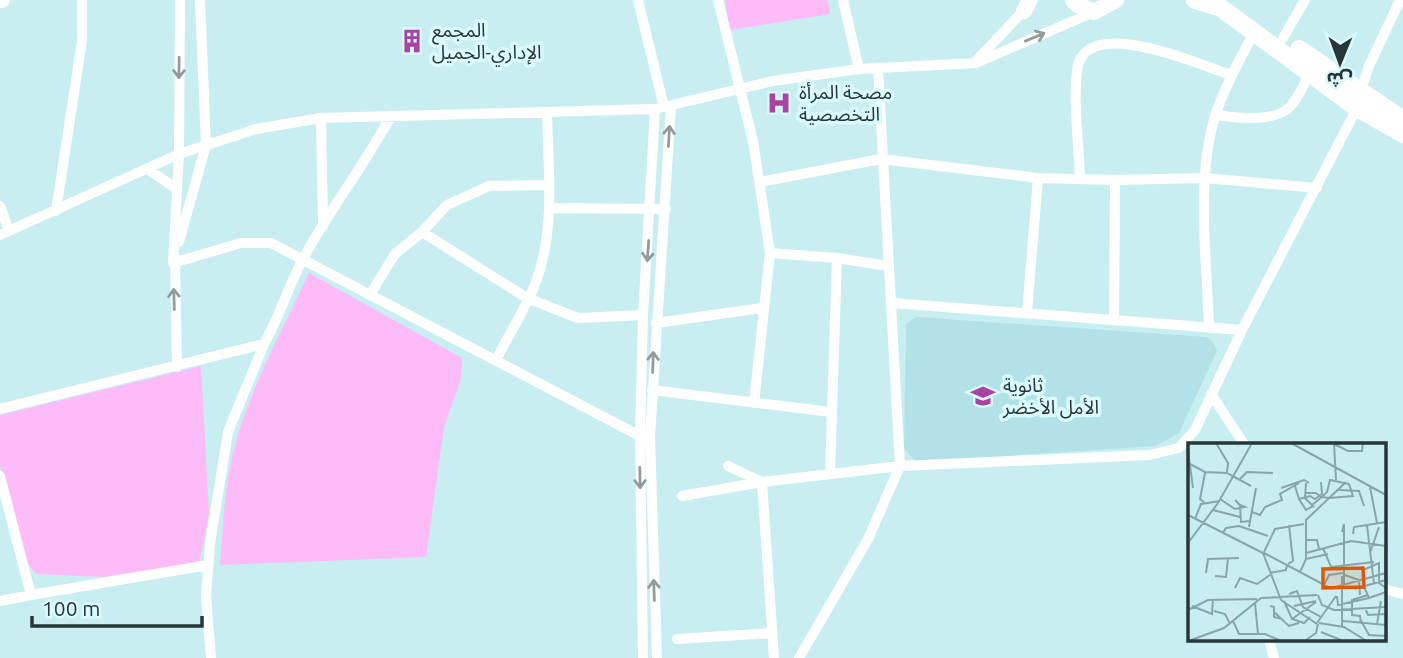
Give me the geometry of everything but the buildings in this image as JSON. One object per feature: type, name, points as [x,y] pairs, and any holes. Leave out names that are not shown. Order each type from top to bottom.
[{"type":"main road","points":[[1195,0],[1221,8],[1310,73],[1403,120]]},
{"type":"main road","points":[[1222,0],[1283,38],[1403,134]]},
{"type":"street","points":[[56,211],[83,33],[82,0]]},
{"type":"street","points":[[177,367],[173,263],[179,154],[180,0]]},
{"type":"street","points":[[173,263],[206,145],[200,0]]},
{"type":"street","points":[[638,0],[663,107],[666,209],[650,437],[657,658]]},
{"type":"street","points":[[718,0],[741,87],[760,182],[770,253],[762,308],[754,403]]},
{"type":"street","points":[[844,0],[859,69]]},
{"type":"street","points":[[1073,0],[1076,5],[1094,12]]},
{"type":"street","points":[[0,206],[4,233],[149,170],[179,154],[256,128],[321,118],[547,113],[663,107],[741,87],[859,69],[976,62],[1116,0]]},
{"type":"street","points":[[1283,38],[1305,0]]},
{"type":"street","points":[[682,496],[762,482],[900,466],[1149,455],[1180,448],[1195,430],[1242,330],[1317,188],[1359,100],[1369,66],[1400,0]]},
{"type":"street","points":[[976,62],[990,43],[1029,4]]},
{"type":"street","points":[[1209,327],[1205,178],[1216,116],[1231,75],[1255,31]]},
{"type":"street","points":[[1080,179],[1077,68],[1089,49],[1100,44],[1128,42],[1231,75]]},
{"type":"street","points":[[799,658],[868,539],[900,466],[878,68]]},
{"type":"street","points":[[1216,116],[1235,118],[1277,114],[1286,110],[1310,73]]},
{"type":"street","points":[[643,658],[640,436],[643,315],[651,209],[663,107]]},
{"type":"street","points":[[496,360],[538,275],[550,208],[547,113]]},
{"type":"street","points":[[211,658],[206,596],[208,565],[228,432],[304,257],[367,160],[391,116]]},
{"type":"street","points":[[321,118],[323,226]]},
{"type":"street","points":[[760,182],[881,159],[1038,178],[1205,178],[1317,188]]},
{"type":"street","points":[[149,170],[177,189]]},
{"type":"street","points":[[1027,313],[1038,178]]},
{"type":"street","points":[[1114,320],[1115,180]]},
{"type":"street","points":[[371,293],[395,254],[422,232],[447,205],[489,186],[549,185]]},
{"type":"street","points":[[550,208],[666,209]]},
{"type":"street","points":[[422,232],[527,298],[578,318],[643,315]]},
{"type":"street","points":[[173,263],[251,241],[271,243],[304,257],[640,436]]},
{"type":"street","points":[[770,253],[837,258],[888,266]]},
{"type":"street","points":[[830,473],[837,258]]},
{"type":"street","points":[[893,303],[1242,330]]},
{"type":"street","points":[[656,323],[762,308]]},
{"type":"street","points":[[0,409],[264,344]]},
{"type":"street","points":[[652,390],[831,412]]},
{"type":"street","points":[[1212,394],[1243,443]]},
{"type":"street","points":[[728,466],[762,482]]},
{"type":"street","points":[[0,476],[31,595]]},
{"type":"street","points":[[762,482],[774,658]]},
{"type":"street","points":[[0,601],[208,565]]},
{"type":"street","points":[[1386,590],[1403,594]]},
{"type":"street","points":[[677,639],[772,633]]},
{"type":"street","points":[[1269,640],[1274,658]]},
{"type":"shaded area","points":[[725,0],[828,0],[830,14],[730,30]]},
{"type":"shaded area","points":[[309,273],[462,358],[461,379],[444,427],[426,557],[220,565],[227,485],[238,434],[255,387]]},
{"type":"shaded area","points":[[916,317],[1207,337],[1217,351],[1179,433],[1155,446],[916,462],[904,448],[906,324]]},
{"type":"shaded area","points":[[201,366],[209,514],[199,563],[102,577],[37,574],[27,564],[0,465],[0,415]]},
{"type":"place","name":"المجمع الإداري-الجميل","points":[[412,41]]},
{"type":"place","name":"مصحة المرأة التخصصية","points":[[779,103]]},
{"type":"place","name":"ثانوية الأمل الأخضر","points":[[983,396]]}]
